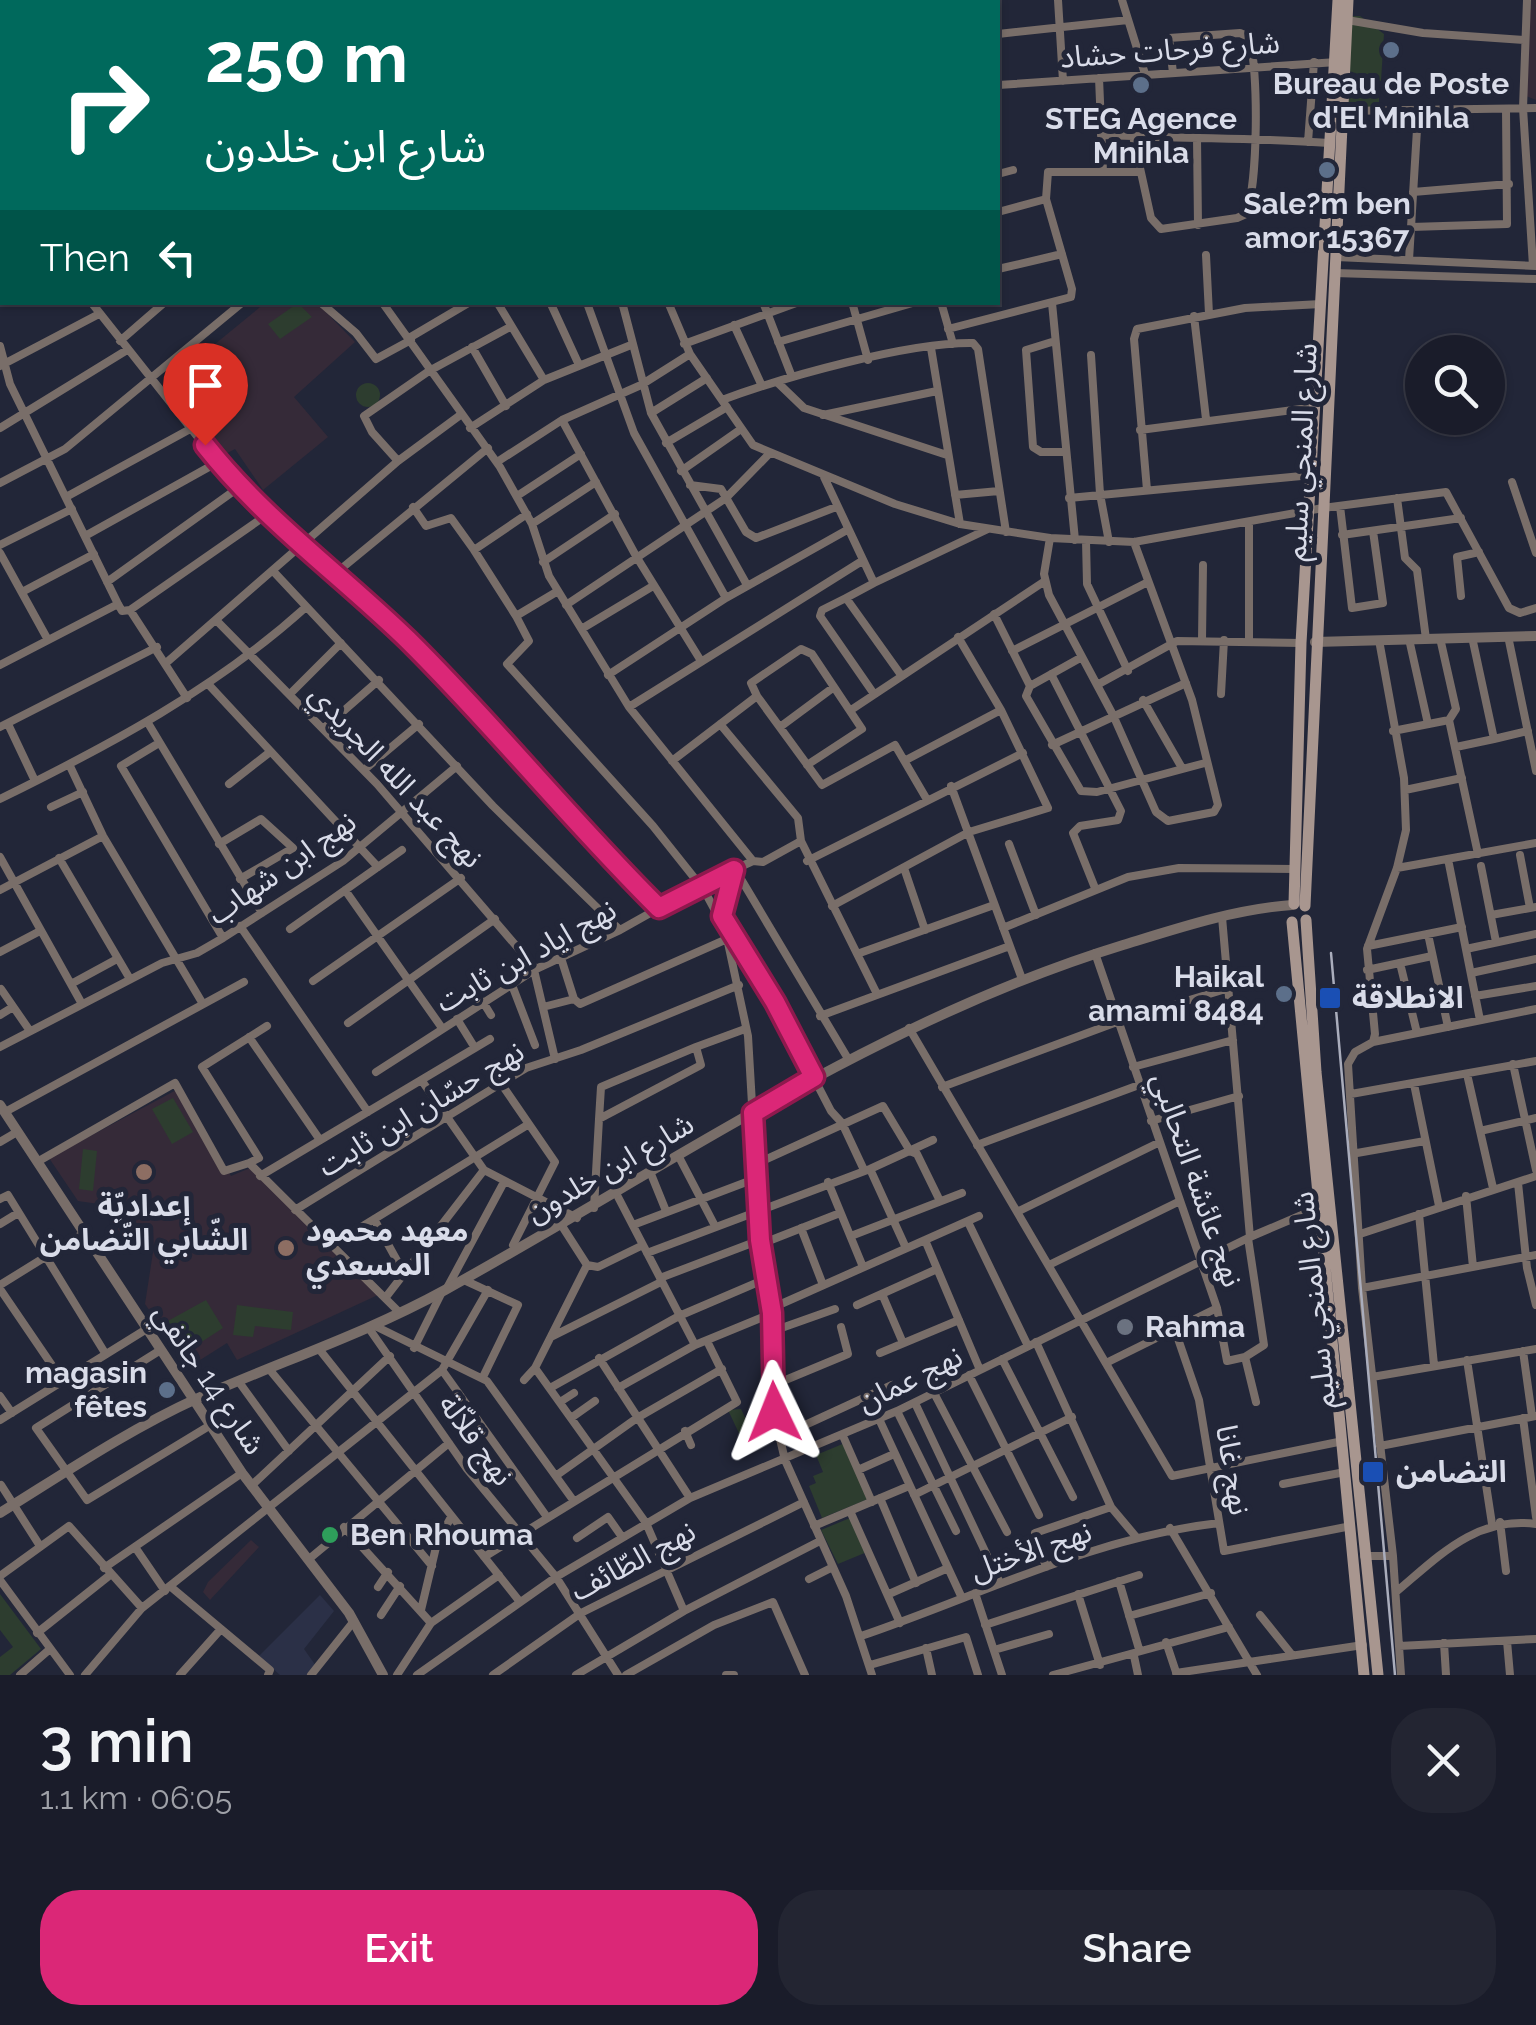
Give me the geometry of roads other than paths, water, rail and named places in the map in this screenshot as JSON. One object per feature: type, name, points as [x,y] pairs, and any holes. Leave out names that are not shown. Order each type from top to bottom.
[{"type":"main road","name":"شارع المنجي سليم","points":[[1338,0],[1342,112],[1335,256],[1317,509],[1301,643],[1294,869],[1364,1675]]},
{"type":"main road","name":"شارع المنجي سليم","points":[[1296,912],[1315,642],[1317,509],[1312,475],[1329,143],[1348,0]]},
{"type":"main road","name":"شارع المنجي سليم","points":[[1325,1220],[1378,1675]]},
{"type":"street","points":[[1058,0],[1063,81]]},
{"type":"street","points":[[1122,0],[1146,74]]},
{"type":"street","points":[[1335,256],[1535,266],[1523,108],[1526,0]]},
{"type":"street","points":[[1000,34],[1128,20]]},
{"type":"street","points":[[1347,20],[1402,30],[1524,40]]},
{"type":"street","points":[[1133,136],[1155,226],[1198,226],[1246,214],[1256,66],[1246,34],[1173,37],[1167,41],[1172,73]]},
{"type":"street","points":[[1308,142],[1314,62]]},
{"type":"street","name":"شارع فرحات حشاد","points":[[1000,86],[1340,62]]},
{"type":"street","points":[[1099,78],[1103,172]]},
{"type":"street","points":[[1342,112],[1536,108]]},
{"type":"street","points":[[1411,227],[1503,226],[1510,215],[1506,110]]},
{"type":"street","points":[[1409,260],[1418,113]]},
{"type":"street","points":[[1101,135],[1329,143]]},
{"type":"street","points":[[1197,138],[1198,226]]},
{"type":"street","points":[[1000,173],[1013,170]]},
{"type":"street","points":[[948,329],[1072,294],[1046,199],[1048,172],[1140,172]]},
{"type":"street","points":[[1413,192],[1508,184]]},
{"type":"street","points":[[1000,211],[1046,199]]},
{"type":"street","points":[[1000,269],[1062,254]]},
{"type":"street","points":[[1206,255],[1209,314]]},
{"type":"street","points":[[1334,273],[1536,278]]},
{"type":"street","points":[[1052,302],[1075,540]]},
{"type":"street","points":[[1147,490],[1135,332],[1194,316],[1269,305],[1321,304]]},
{"type":"street","points":[[93,305],[238,488],[265,516],[336,573],[442,674],[659,908]]},
{"type":"street","points":[[120,341],[162,305]]},
{"type":"street","points":[[0,483],[48,458],[236,305]]},
{"type":"street","points":[[323,305],[356,333],[376,359],[465,305]]},
{"type":"street","points":[[384,305],[459,416],[497,462],[532,524],[543,562],[558,591],[608,676],[753,861]]},
{"type":"street","points":[[499,305],[544,380]]},
{"type":"street","points":[[551,305],[580,365]]},
{"type":"street","points":[[588,305],[634,433],[726,598]]},
{"type":"street","points":[[623,305],[651,413],[747,585]]},
{"type":"street","points":[[669,305],[684,344],[753,445],[824,477],[960,524],[1050,538],[1109,542],[1134,542],[1317,509],[1446,492],[1510,608],[1526,612],[1536,608]]},
{"type":"street","points":[[853,305],[868,360]]},
{"type":"street","points":[[778,342],[904,305]]},
{"type":"street","points":[[942,305],[953,344]]},
{"type":"street","points":[[684,344],[734,325],[765,307],[792,378]]},
{"type":"street","points":[[2,365],[99,314]]},
{"type":"street","points":[[1194,316],[1206,419]]},
{"type":"street","points":[[734,325],[762,386]]},
{"type":"street","points":[[398,462],[372,432],[364,416],[429,371],[510,326]]},
{"type":"street","points":[[1056,341],[1026,350],[1025,369],[1033,447],[1041,452],[1064,452]]},
{"type":"street","points":[[666,443],[725,404],[762,386],[868,360],[972,344],[978,349],[1006,532]]},
{"type":"street","points":[[470,428],[544,380],[631,345]]},
{"type":"street","points":[[0,346],[2,365],[24,414],[107,582],[188,698]]},
{"type":"street","points":[[472,347],[506,406]]},
{"type":"street","points":[[931,348],[960,524]]},
{"type":"street","points":[[0,428],[126,350]]},
{"type":"street","points":[[497,462],[562,420],[641,385],[690,354]]},
{"type":"street","points":[[1092,354],[1100,494],[1109,542]]},
{"type":"street","points":[[651,413],[708,378]]},
{"type":"street","points":[[777,382],[795,402],[822,415],[947,455]]},
{"type":"street","points":[[822,415],[936,391]]},
{"type":"street","points":[[1140,430],[1316,407]]},
{"type":"street","points":[[166,662],[398,462],[459,416]]},
{"type":"street","points":[[562,420],[636,556],[701,661]]},
{"type":"street","points":[[66,497],[192,428]]},
{"type":"street","points":[[682,471],[741,430]]},
{"type":"street","points":[[336,573],[488,448]]},
{"type":"street","points":[[517,496],[581,454]]},
{"type":"street","points":[[566,605],[726,498],[769,454]]},
{"type":"street","points":[[85,536],[218,462]]},
{"type":"street","points":[[1069,498],[1312,475]]},
{"type":"street","points":[[824,477],[874,584]]},
{"type":"street","points":[[532,524],[596,482]]},
{"type":"street","points":[[1512,482],[1536,553]]},
{"type":"street","points":[[690,485],[717,488],[746,532],[756,538],[836,507]]},
{"type":"street","points":[[107,582],[238,488]]},
{"type":"street","points":[[955,495],[999,491]]},
{"type":"street","points":[[1397,498],[1405,558],[1417,568],[1426,639]]},
{"type":"street","points":[[1340,506],[1350,606],[1379,606],[1383,602],[1373,531]]},
{"type":"street","points":[[413,508],[425,526],[451,518],[529,641],[506,662],[653,826],[720,915],[775,1002],[906,1248]]},
{"type":"street","points":[[48,640],[0,549],[72,509]]},
{"type":"street","points":[[474,550],[527,514]]},
{"type":"street","points":[[543,562],[615,514]]},
{"type":"street","points":[[0,665],[123,608],[265,516]]},
{"type":"street","points":[[1342,535],[1461,518]]},
{"type":"street","points":[[1248,641],[1249,523]]},
{"type":"street","points":[[874,694],[820,616],[822,610],[988,529]]},
{"type":"street","points":[[608,676],[747,585],[847,530]]},
{"type":"street","points":[[1050,538],[1045,580],[1164,820],[1214,812],[1218,805],[1205,763],[1196,711],[1134,542]]},
{"type":"street","points":[[1086,541],[1086,576],[1096,607],[1128,670]]},
{"type":"street","points":[[1461,596],[1457,557],[1479,552]]},
{"type":"street","points":[[22,592],[94,554]]},
{"type":"street","points":[[629,707],[862,561]]},
{"type":"street","points":[[1202,640],[1203,565]]},
{"type":"street","points":[[274,572],[457,766],[620,930]]},
{"type":"street","points":[[851,710],[1045,580]]},
{"type":"street","points":[[1012,650],[1148,582]]},
{"type":"street","points":[[583,628],[654,586]]},
{"type":"street","points":[[516,616],[558,591]]},
{"type":"street","points":[[846,598],[901,676]]},
{"type":"street","points":[[0,798],[148,723],[251,657],[306,607]]},
{"type":"street","points":[[1315,642],[1534,636],[1526,612]]},
{"type":"street","points":[[994,614],[1030,686]]},
{"type":"street","name":"نهج عبد الله الجريدي","points":[[216,620],[364,770],[496,919],[535,970]]},
{"type":"street","points":[[1508,636],[1536,772]]},
{"type":"street","points":[[832,906],[969,832],[1048,808],[1000,710],[958,637]]},
{"type":"street","points":[[1472,637],[1494,738]]},
{"type":"street","points":[[1393,731],[1449,720],[1456,709],[1440,638]]},
{"type":"street","points":[[1409,639],[1428,724]]},
{"type":"street","points":[[1221,694],[1224,640]]},
{"type":"street","points":[[1373,1042],[1368,946],[1397,868],[1406,830],[1405,790],[1380,640]]},
{"type":"street","points":[[290,694],[341,643]]},
{"type":"street","points":[[1097,685],[1171,643],[1301,643]]},
{"type":"street","points":[[36,781],[4,726],[156,647]]},
{"type":"street","points":[[807,765],[861,730],[812,654],[801,649],[751,683],[757,696],[807,765],[824,786],[892,745],[900,747],[926,798]]},
{"type":"street","points":[[1082,657],[1030,686],[1026,696],[1080,792],[1205,763]]},
{"type":"street","points":[[1052,674],[1112,787],[1120,818],[1080,826],[1073,833],[1095,888]]},
{"type":"street","points":[[324,728],[379,680]]},
{"type":"street","points":[[1052,745],[1186,683]]},
{"type":"street","points":[[208,685],[378,867]]},
{"type":"street","points":[[780,727],[834,687]]},
{"type":"street","points":[[672,761],[757,696]]},
{"type":"street","points":[[1143,700],[1182,768]]},
{"type":"street","points":[[906,760],[1000,710]]},
{"type":"street","points":[[1449,720],[1478,854]]},
{"type":"street","points":[[148,723],[262,913]]},
{"type":"street","points":[[364,770],[419,724]]},
{"type":"street","points":[[720,724],[796,815],[807,860],[876,992]]},
{"type":"street","points":[[1456,747],[1528,731]]},
{"type":"street","points":[[158,743],[120,766],[223,938]]},
{"type":"street","points":[[230,784],[270,752]]},
{"type":"street","points":[[807,860],[1022,752]]},
{"type":"street","points":[[69,764],[103,836],[203,1004]]},
{"type":"street","name":"نهج ابن شهاب","points":[[0,1047],[130,979],[174,958],[197,953],[223,938],[359,847],[398,810],[457,766]]},
{"type":"street","points":[[1405,790],[1462,778]]},
{"type":"street","points":[[951,786],[1007,947],[1022,979]]},
{"type":"street","points":[[50,807],[84,792]]},
{"type":"street","points":[[218,844],[261,819],[293,848],[240,879]]},
{"type":"street","points":[[0,890],[103,836]]},
{"type":"street","name":"نهج اياد ابن ثابت","points":[[376,1072],[535,970],[620,930],[700,885],[753,861],[763,862],[801,841]]},
{"type":"street","points":[[1397,868],[1536,843]]},
{"type":"street","points":[[1009,844],[1036,915]]},
{"type":"street","points":[[290,928],[402,850]]},
{"type":"street","points":[[1491,916],[1533,907],[1520,855]]},
{"type":"street","points":[[0,857],[82,1004]]},
{"type":"street","points":[[59,858],[130,979]]},
{"type":"street","points":[[1448,859],[1480,1020]]},
{"type":"street","points":[[1482,866],[1496,942]]},
{"type":"street","points":[[904,868],[925,930]]},
{"type":"street","points":[[1003,928],[1095,888],[1179,868],[1294,869]]},
{"type":"street","points":[[734,869],[720,915],[739,984],[745,1029],[758,1164],[760,1242],[772,1311],[771,1386],[779,1436],[785,1460],[861,1636],[872,1675]]},
{"type":"street","points":[[734,869],[847,1057]]},
{"type":"street","points":[[314,981],[460,878]]},
{"type":"street","points":[[345,890],[442,1028]]},
{"type":"street","points":[[857,954],[994,905]]},
{"type":"street","name":"شارع ابن خلدون","points":[[0,1513],[193,1400],[371,1326],[463,1280],[577,1218],[847,1057],[908,1028],[1022,979],[1095,954],[1222,917],[1262,909],[1296,912]]},
{"type":"street","points":[[306,917],[314,928]]},
{"type":"street","points":[[1222,917],[1249,1238],[1264,1345],[1245,1357]]},
{"type":"street","points":[[348,1023],[496,919]]},
{"type":"street","points":[[240,926],[368,1112]]},
{"type":"street","points":[[1368,946],[1462,927]]},
{"type":"street","points":[[0,952],[40,930]]},
{"type":"street","points":[[1428,934],[1448,1027]]},
{"type":"street","points":[[1466,949],[1536,934]]},
{"type":"street","points":[[561,958],[574,998],[580,1004],[727,939]]},
{"type":"street","points":[[820,1016],[876,992],[1007,947]]},
{"type":"street","name":"نهج عائشة التحالبي","points":[[1095,954],[1218,1308],[1227,1361],[1245,1357],[1256,1402]]},
{"type":"street","points":[[1367,970],[1432,956]]},
{"type":"street","points":[[71,984],[117,959]]},
{"type":"street","points":[[1471,973],[1536,959]]},
{"type":"street","points":[[1400,963],[1416,1033]]},
{"type":"street","points":[[535,970],[556,1059]]},
{"type":"street","points":[[2,1109],[244,982]]},
{"type":"street","name":"نهج حسّان ابن ثابت","points":[[295,1210],[500,1082],[739,984]]},
{"type":"street","points":[[512,985],[534,1045]]},
{"type":"street","points":[[1475,996],[1536,986]]},
{"type":"street","points":[[942,1087],[1117,1022],[1230,988]]},
{"type":"street","points":[[1,989],[30,1032]]},
{"type":"street","points":[[544,1007],[574,998]]},
{"type":"street","points":[[483,1002],[491,1015]]},
{"type":"street","points":[[0,1015],[13,1007]]},
{"type":"street","points":[[1401,1675],[1393,1556],[1362,1288],[1351,1057],[1373,1042],[1536,1009]]},
{"type":"street","points":[[456,1019],[475,1048]]},
{"type":"street","points":[[37,1162],[175,1084],[224,1171],[260,1158],[201,1065],[267,1026]]},
{"type":"street","points":[[908,1028],[1084,1319],[1172,1476],[1343,1441]]},
{"type":"street","points":[[594,1208],[601,1087],[745,1029]]},
{"type":"street","points":[[249,1037],[320,1140]]},
{"type":"street","points":[[260,1176],[490,1039]]},
{"type":"street","points":[[1133,1067],[1233,1040]]},
{"type":"street","points":[[600,1119],[700,1065],[696,1047]]},
{"type":"street","points":[[1351,1094],[1536,1060]]},
{"type":"street","points":[[1360,1234],[1466,1196],[1518,1183],[1536,1173],[1513,1064]]},
{"type":"street","points":[[1467,1074],[1493,1188]]},
{"type":"street","points":[[422,1081],[484,1170],[577,1218]]},
{"type":"street","points":[[500,1082],[556,1162],[513,1245]]},
{"type":"street","points":[[977,1145],[1139,1084]]},
{"type":"street","points":[[1414,1084],[1439,1206]]},
{"type":"street","points":[[1151,1121],[1238,1096]]},
{"type":"street","points":[[758,1164],[882,1106],[910,1152],[917,1154],[940,1201]]},
{"type":"street","name":"شارع 14 جانفي","points":[[2,1109],[242,1474],[354,1622],[379,1672]]},
{"type":"street","points":[[1480,1131],[1536,1118]]},
{"type":"street","points":[[332,1246],[529,1124]]},
{"type":"street","points":[[0,1142],[18,1132]]},
{"type":"street","points":[[562,1226],[587,1265],[598,1267],[867,1170],[934,1140]]},
{"type":"street","points":[[1356,1152],[1425,1141]]},
{"type":"street","points":[[1017,1212],[1158,1144]]},
{"type":"street","points":[[680,1158],[715,1226]]},
{"type":"street","points":[[249,1163],[400,1313]]},
{"type":"street","points":[[386,1298],[484,1170]]},
{"type":"street","points":[[651,1174],[666,1212]]},
{"type":"street","points":[[633,1225],[758,1178]]},
{"type":"street","points":[[414,1348],[504,1182]]},
{"type":"street","points":[[828,1182],[863,1267]]},
{"type":"street","points":[[1518,1183],[1525,1256],[1536,1305]]},
{"type":"street","points":[[851,1236],[962,1193]]},
{"type":"street","points":[[617,1194],[694,1345]]},
{"type":"street","points":[[0,1198],[8,1195],[105,1353]]},
{"type":"street","points":[[1466,1196],[1473,1267]]},
{"type":"street","points":[[1051,1264],[1178,1202]]},
{"type":"street","points":[[0,1224],[18,1213]]},
{"type":"street","points":[[550,1337],[661,1280],[840,1213]]},
{"type":"street","name":"نهج عمان","points":[[417,1675],[556,1576],[690,1498],[880,1419],[1249,1238],[1304,1214],[1325,1220]]},
{"type":"street","points":[[1419,1214],[1434,1365]]},
{"type":"street","points":[[618,1388],[694,1345],[979,1216]]},
{"type":"street","points":[[374,1219],[404,1275]]},
{"type":"street","points":[[968,1222],[1072,1416],[1111,1507],[1137,1538]]},
{"type":"street","points":[[801,1228],[823,1285]]},
{"type":"street","points":[[62,1380],[0,1287],[84,1233]]},
{"type":"street","points":[[924,1240],[980,1370]]},
{"type":"street","points":[[1362,1288],[1536,1254]]},
{"type":"street","points":[[524,1380],[535,1368],[587,1265]]},
{"type":"street","points":[[857,1304],[937,1269]]},
{"type":"street","points":[[550,1388],[679,1316],[768,1278]]},
{"type":"street","points":[[463,1280],[518,1306],[483,1378]]},
{"type":"street","points":[[85,1675],[142,1608],[442,1370],[488,1290]]},
{"type":"street","points":[[882,1294],[903,1343]]},
{"type":"street","points":[[1106,1363],[1218,1308]]},
{"type":"street","points":[[773,1331],[835,1309]]},
{"type":"street","points":[[880,1353],[959,1320]]},
{"type":"street","points":[[371,1326],[483,1378],[573,1500]]},
{"type":"street","name":"نهج قلاّلة","points":[[371,1326],[448,1442],[556,1576],[622,1675]]},
{"type":"street","points":[[771,1386],[848,1354],[841,1327]]},
{"type":"street","points":[[0,1420],[146,1330]]},
{"type":"street","name":"نهج غانا","points":[[1175,1330],[1200,1400],[1224,1551],[1351,1526]]},
{"type":"street","points":[[484,1557],[738,1401],[707,1341]]},
{"type":"street","points":[[319,1349],[450,1520],[520,1602]]},
{"type":"street","points":[[1372,1377],[1536,1350]]},
{"type":"street","points":[[159,1351],[37,1426],[66,1472],[88,1500],[210,1426]]},
{"type":"street","points":[[1396,1592],[1456,1543],[1496,1523],[1536,1520],[1523,1351]]},
{"type":"street","points":[[251,1486],[390,1356]]},
{"type":"street","points":[[599,1358],[660,1446],[690,1498]]},
{"type":"street","points":[[1002,1360],[1073,1497]]},
{"type":"street","points":[[1467,1360],[1476,1428],[1506,1570]]},
{"type":"street","points":[[535,1368],[646,1523],[684,1612]]},
{"type":"street","points":[[557,1475],[637,1418],[722,1368]]},
{"type":"street","points":[[269,1369],[432,1566]]},
{"type":"street","points":[[442,1370],[547,1516]]},
{"type":"street","points":[[969,1375],[1040,1515]]},
{"type":"street","points":[[239,1382],[289,1451]]},
{"type":"street","points":[[779,1436],[892,1386]]},
{"type":"street","points":[[560,1402],[574,1392]]},
{"type":"street","points":[[934,1393],[1007,1532]]},
{"type":"street","points":[[0,1396],[12,1412]]},
{"type":"street","points":[[571,1418],[595,1401]]},
{"type":"street","points":[[915,1402],[1000,1583]]},
{"type":"street","points":[[897,1411],[956,1531]]},
{"type":"street","points":[[814,1526],[876,1500],[932,1486],[1072,1416]]},
{"type":"street","points":[[1380,1446],[1530,1417]]},
{"type":"street","points":[[880,1419],[962,1598]]},
{"type":"street","points":[[685,1431],[691,1445]]},
{"type":"street","points":[[843,1436],[916,1582]]},
{"type":"street","points":[[309,1559],[448,1442]]},
{"type":"street","points":[[858,1470],[894,1454]]},
{"type":"street","points":[[1282,1484],[1346,1472]]},
{"type":"street","points":[[37,1633],[135,1547],[242,1474]]},
{"type":"street","points":[[1,1485],[40,1546]]},
{"type":"street","name":"نهج الطّائف","points":[[493,1675],[581,1613],[804,1502]]},
{"type":"street","points":[[1046,1567],[1035,1533],[1111,1507]]},
{"type":"street","points":[[850,1512],[900,1622]]},
{"type":"street","points":[[577,1538],[608,1517],[622,1538]]},
{"type":"street","points":[[421,1610],[439,1537],[450,1520]]},
{"type":"street","name":"نهج الأختل","points":[[861,1636],[1000,1583],[1137,1538],[1170,1528],[1219,1523]]},
{"type":"street","points":[[70,1675],[0,1578],[68,1526],[142,1608]]},
{"type":"street","points":[[344,1527],[431,1624]]},
{"type":"street","points":[[1170,1528],[1257,1675]]},
{"type":"street","points":[[581,1674],[684,1612],[820,1541]]},
{"type":"street","points":[[135,1547],[168,1589],[270,1670],[268,1675]]},
{"type":"street","points":[[1364,1556],[1393,1556]]},
{"type":"street","points":[[809,1579],[833,1568]]},
{"type":"street","points":[[888,1594],[948,1568]]},
{"type":"street","points":[[378,1587],[388,1572]]},
{"type":"street","points":[[397,1675],[431,1624],[499,1575]]},
{"type":"street","points":[[986,1625],[1139,1575]]},
{"type":"street","points":[[1118,1581],[1129,1616],[1138,1675]]},
{"type":"street","points":[[381,1615],[400,1586]]},
{"type":"street","points":[[975,1593],[1002,1675]]},
{"type":"street","points":[[1129,1616],[1211,1593]]},
{"type":"street","points":[[1078,1594],[1100,1665]]},
{"type":"street","points":[[622,1675],[714,1625],[776,1602],[805,1675]]},
{"type":"street","points":[[1260,1615],[1292,1656]]},
{"type":"street","points":[[311,1675],[354,1622]]},
{"type":"street","points":[[1055,1675],[1086,1672],[1166,1642],[1229,1627]]},
{"type":"street","points":[[180,1675],[221,1628]]},
{"type":"street","points":[[994,1650],[1049,1634]]},
{"type":"street","points":[[870,1664],[966,1637],[978,1675]]},
{"type":"street","points":[[1399,1646],[1536,1639]]},
{"type":"street","points":[[1507,1641],[1510,1675]]},
{"type":"street","points":[[1166,1642],[1176,1674],[1248,1660],[1362,1646]]},
{"type":"street","points":[[1444,1643],[1446,1675]]},
{"type":"street","points":[[926,1648],[932,1675]]},
{"type":"street","points":[[20,1675],[50,1649]]},
{"type":"tram line","points":[[1331,953],[1395,1675]]},
{"type":"place","name":"Bureau de Poste d'El Mnihla","points":[[1391,50]]},
{"type":"place","name":"STEG Agence Mnihla","points":[[1141,85]]},
{"type":"place","name":"Sale?m ben amor 15367","points":[[1327,170]]},
{"type":"place","name":"Haikal amami 8484","points":[[1284,994]]},
{"type":"place","name":"الانطلاقة","points":[[1330,998]]},
{"type":"place","name":"إعداديّة الشّابي التّضامن","points":[[144,1172]]},
{"type":"place","name":"معهد محمود المسعدي","points":[[286,1248]]},
{"type":"place","name":"Rahma","points":[[1125,1327]]},
{"type":"place","name":"magasin fêtes","points":[[167,1390]]},
{"type":"place","name":"التضامن","points":[[1373,1472]]},
{"type":"place","name":"Ben Rhouma","points":[[330,1535]]}]
